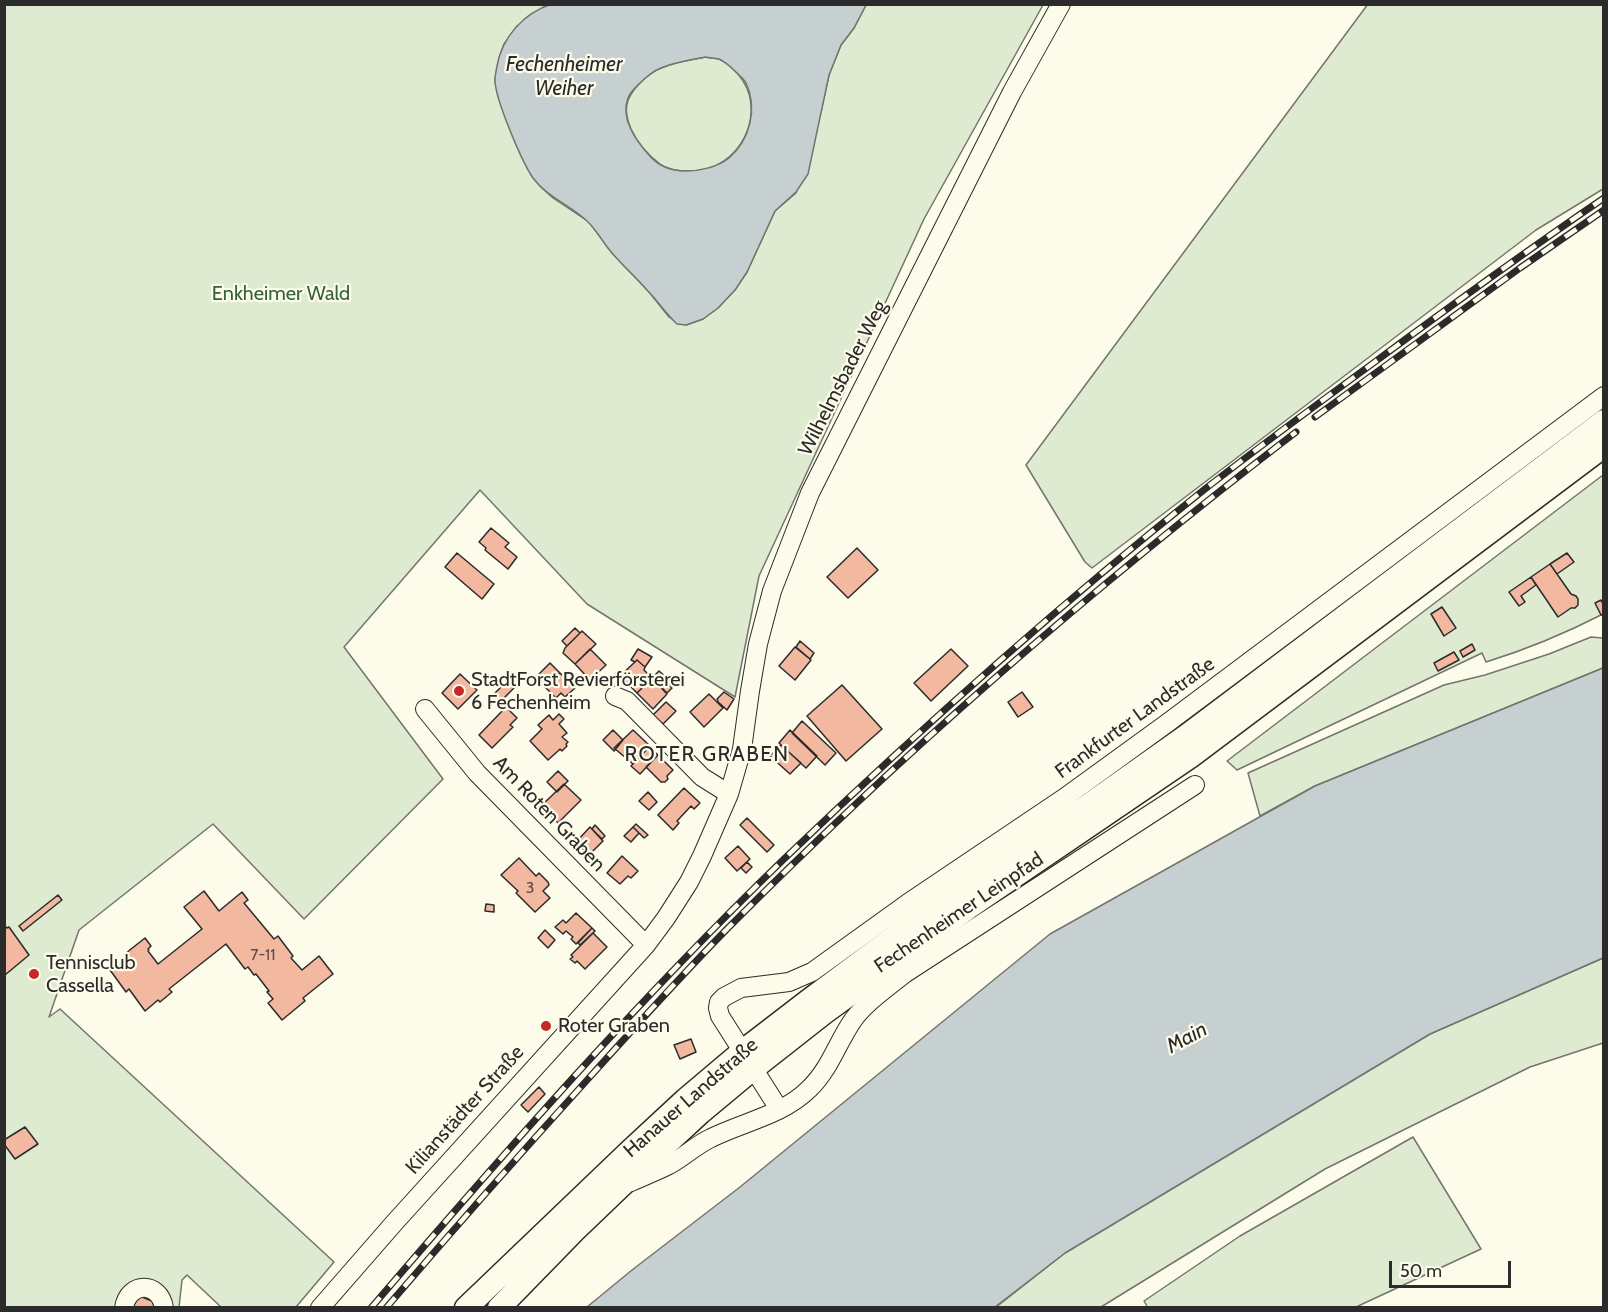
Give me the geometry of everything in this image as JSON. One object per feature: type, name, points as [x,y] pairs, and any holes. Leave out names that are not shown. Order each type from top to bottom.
[{"type":"main road","name":"Hanauer Landstraße","points":[[498,1308],[574,1231],[700,1113],[748,1060],[808,1001],[933,908],[1087,806],[1186,736],[1604,421]]},
{"type":"main road","points":[[748,1060],[824,1013],[968,908],[1190,757],[1604,446]]},
{"type":"main road","name":"Hanauer Landstraße","points":[[465,1308],[638,1144],[748,1060]]},
{"type":"street","name":"Wilhelmsbader Weg","points":[[646,945],[689,882],[729,794],[742,749],[758,644],[772,591],[810,493],[1012,92],[1060,4]]},
{"type":"street","name":"Frankfurter Landstraße","points":[[748,1060],[720,1016],[718,1008],[723,997],[741,988],[789,982],[812,972],[908,903],[1064,798],[1166,724],[1604,396]]},
{"type":"street","points":[[615,696],[627,701],[702,777],[729,794]]},
{"type":"street","name":"Am Roten Graben","points":[[425,709],[477,773],[646,945]]},
{"type":"street","name":"Fechenheimer Leinpfad","points":[[621,1186],[670,1164],[710,1138],[779,1109],[800,1097],[818,1081],[855,1017],[904,974],[1195,785]]},
{"type":"street","name":"Kilianstädter Straße","points":[[320,1308],[646,945]]},
{"type":"street","points":[[748,1060],[779,1109]]},
{"type":"street","points":[[124,1308],[126,1298],[131,1292],[145,1287],[159,1294],[164,1308]]},
{"type":"green space","points":[[1368,4],[1603,5],[1603,189],[1536,230],[1092,568],[1085,562],[1026,465]]},
{"type":"green space","name":"Enkheimer Wald","points":[[5,5],[552,5],[545,6],[517,26],[504,44],[499,58],[495,80],[498,96],[522,157],[533,178],[542,188],[589,222],[613,254],[669,317],[686,325],[703,319],[718,308],[735,290],[747,272],[775,211],[796,193],[821,112],[829,75],[841,45],[854,28],[866,5],[1043,5],[924,219],[759,576],[735,697],[587,604],[480,490],[344,647],[443,779],[304,919],[213,824],[79,930],[49,1017],[60,1009],[334,1262],[296,1307],[221,1307],[187,1275],[182,1280],[179,1307],[5,1308]]},
{"type":"green space","points":[[705,57],[727,63],[747,88],[751,104],[750,121],[745,136],[736,150],[723,161],[708,169],[686,171],[667,168],[647,152],[633,134],[626,110],[628,100],[634,89],[649,74],[672,64]]},
{"type":"green space","points":[[1603,475],[1603,614],[1546,641],[1486,662],[1482,653],[1237,770],[1227,761]]},
{"type":"green space","points":[[1591,637],[1603,638],[1603,668],[1315,786],[1260,816],[1248,773],[1444,685],[1485,675],[1549,654]]},
{"type":"green space","points":[[1603,958],[1603,1043],[1530,1067],[1325,1169],[1101,1307],[995,1308],[1065,1253],[1430,1034]]},
{"type":"green space","points":[[1413,1137],[1481,1249],[1356,1307],[1148,1308],[1144,1301],[1240,1236]]},
{"type":"water","name":"Fechenheimer Weiher","points":[[552,4],[866,5],[854,28],[841,45],[829,75],[808,174],[796,192],[775,211],[747,272],[735,290],[718,308],[703,319],[686,325],[677,324],[612,253],[591,225],[539,185],[528,170],[504,115],[495,77],[500,56],[509,36],[523,20]],"holes":[[[705,57],[724,62],[746,83],[751,103],[747,133],[736,151],[720,164],[691,171],[666,167],[653,159],[631,129],[626,113],[628,98],[641,82],[658,69]]]},
{"type":"water","name":"Main","points":[[1603,668],[1603,958],[1430,1034],[1065,1253],[995,1307],[587,1307],[740,1187],[1050,934],[1315,786]]},
{"type":"building","points":[[491,528],[509,543],[505,547],[517,557],[508,569],[479,542]]},
{"type":"building","points":[[857,548],[878,570],[848,598],[827,577]]},
{"type":"building","points":[[457,553],[494,584],[482,599],[445,567]]},
{"type":"building","points":[[1567,553],[1574,562],[1557,574],[1550,564]]},
{"type":"building","points":[[1550,564],[1571,594],[1578,599],[1578,605],[1575,608],[1571,608],[1558,617],[1531,577]]},
{"type":"building","points":[[1531,577],[1536,585],[1521,596],[1525,602],[1519,606],[1509,592]]},
{"type":"building","points":[[1601,600],[1604,614],[1601,615],[1595,603]]},
{"type":"building","points":[[1442,607],[1456,628],[1444,636],[1431,614]]},
{"type":"building","points":[[575,628],[580,633],[567,646],[562,641]]},
{"type":"building","points":[[582,631],[596,644],[575,664],[563,653]]},
{"type":"building","points":[[800,641],[814,653],[810,659],[796,647]]},
{"type":"building","points":[[1472,644],[1475,650],[1463,657],[1460,651]]},
{"type":"building","points":[[795,647],[811,660],[795,680],[779,666]]},
{"type":"building","points":[[590,649],[606,665],[590,680],[575,664]]},
{"type":"building","points":[[638,649],[652,657],[645,667],[637,660],[635,662],[631,660]]},
{"type":"building","points":[[951,649],[968,666],[931,701],[914,683]]},
{"type":"building","points":[[1454,652],[1459,660],[1438,671],[1434,663]]},
{"type":"building","points":[[637,660],[652,678],[637,693],[620,676]]},
{"type":"building","points":[[550,663],[560,673],[546,688],[535,678]]},
{"type":"building","points":[[659,671],[667,678],[665,680],[672,688],[667,693],[652,678]]},
{"type":"building","points":[[560,673],[575,688],[565,697],[561,693],[556,698],[546,688]]},
{"type":"building","name":"StadtForst Revierförsterei 6 Fechenheim","points":[[460,674],[477,690],[458,709],[442,693]]},
{"type":"building","points":[[652,678],[667,694],[653,709],[637,693]]},
{"type":"building","points":[[508,680],[515,687],[500,702],[493,695]]},
{"type":"building","points":[[842,685],[882,729],[846,761],[807,716]]},
{"type":"building","points":[[724,692],[734,699],[727,710],[717,701]]},
{"type":"building","points":[[1022,692],[1033,707],[1018,717],[1008,702]]},
{"type":"building","points":[[709,694],[723,708],[704,727],[690,712]]},
{"type":"building","points":[[666,702],[676,711],[663,724],[653,715]]},
{"type":"building","points":[[506,707],[517,718],[510,725],[513,727],[492,748],[479,735]]},
{"type":"building","points":[[559,714],[564,719],[559,724],[567,733],[562,737],[568,742],[562,751],[560,749],[548,760],[530,741],[542,729],[538,725],[549,715],[553,720]]},
{"type":"building","points":[[802,721],[836,753],[825,765],[792,733]]},
{"type":"building","points":[[613,730],[623,740],[614,751],[603,740]]},
{"type":"building","points":[[633,730],[650,746],[633,764],[614,748]]},
{"type":"building","points":[[790,730],[817,756],[806,768],[779,743]]},
{"type":"building","points":[[781,745],[801,763],[790,774],[770,756]]},
{"type":"building","points":[[649,747],[658,755],[640,774],[631,766]]},
{"type":"building","points":[[658,755],[673,770],[665,782],[661,782],[646,767]]},
{"type":"building","points":[[558,771],[568,781],[557,792],[547,782]]},
{"type":"building","points":[[564,784],[581,800],[558,823],[541,806]]},
{"type":"building","points":[[684,788],[700,803],[694,809],[691,806],[677,821],[679,823],[673,830],[658,815]]},
{"type":"building","points":[[648,792],[657,802],[649,810],[639,801]]},
{"type":"building","points":[[747,818],[774,845],[767,852],[740,825]]},
{"type":"building","points":[[636,824],[648,835],[644,838],[633,827]]},
{"type":"building","points":[[595,825],[605,836],[602,839],[592,829]]},
{"type":"building","points":[[590,827],[603,841],[589,855],[576,842]]},
{"type":"building","points":[[633,827],[639,833],[631,842],[624,836]]},
{"type":"building","points":[[738,846],[750,859],[737,871],[725,858]]},
{"type":"building","points":[[622,856],[638,871],[631,878],[628,876],[620,884],[607,873]]},
{"type":"building","points":[[519,858],[536,876],[539,873],[549,885],[543,891],[550,898],[535,912],[501,875]]},
{"type":"building","points":[[747,862],[752,867],[746,873],[741,868]]},
{"type":"building","points":[[204,891],[219,911],[242,892],[248,900],[244,903],[274,939],[278,936],[293,956],[291,958],[302,970],[319,956],[333,974],[303,998],[305,1001],[282,1020],[268,1003],[273,999],[267,992],[269,991],[256,974],[254,975],[248,967],[245,969],[226,944],[169,989],[172,992],[160,1002],[158,1000],[145,1011],[129,989],[126,992],[110,970],[128,956],[126,953],[145,938],[151,946],[148,951],[158,964],[202,929],[184,907]]},
{"type":"building","points":[[58,895],[62,900],[23,931],[19,926]]},
{"type":"building","points":[[486,904],[494,905],[494,912],[485,911]]},
{"type":"building","points":[[576,913],[592,928],[576,944],[571,939],[573,937],[566,931],[563,934],[555,927],[563,920],[566,923]]},
{"type":"building","points":[[4,925],[9,927],[29,955],[5,975]]},
{"type":"building","points":[[592,928],[595,931],[580,945],[578,943]]},
{"type":"building","points":[[545,930],[555,940],[548,948],[538,938]]},
{"type":"building","points":[[593,933],[607,947],[585,969],[577,961],[575,963],[570,959],[573,957],[571,955]]},
{"type":"building","points":[[691,1039],[696,1052],[680,1059],[674,1045]]},
{"type":"building","points":[[539,1087],[545,1094],[528,1112],[521,1105]]},
{"type":"building","points":[[25,1127],[38,1144],[15,1159],[4,1144],[4,1140]]},
{"type":"building","points":[[142,1297],[152,1301],[155,1308],[132,1308],[138,1298]]},
{"type":"railway","points":[[371,1308],[521,1135],[676,967],[784,859],[938,716],[1043,623],[1205,489],[1516,259],[1604,198]]},
{"type":"railway","points":[[1315,417],[1604,210]]},
{"type":"railway","points":[[386,1308],[656,1004],[793,863],[1003,671],[1148,549],[1296,432]]},
{"type":"place","name":"StadtForst Revierförsterei 6 Fechenheim","points":[[459,691]]},
{"type":"place","name":"Tennisclub Cassella","points":[[34,974]]},
{"type":"place","name":"Roter Graben","points":[[546,1026]]},
{"type":"district","name":"ROTER GRABEN","points":[[707,755]]}]
